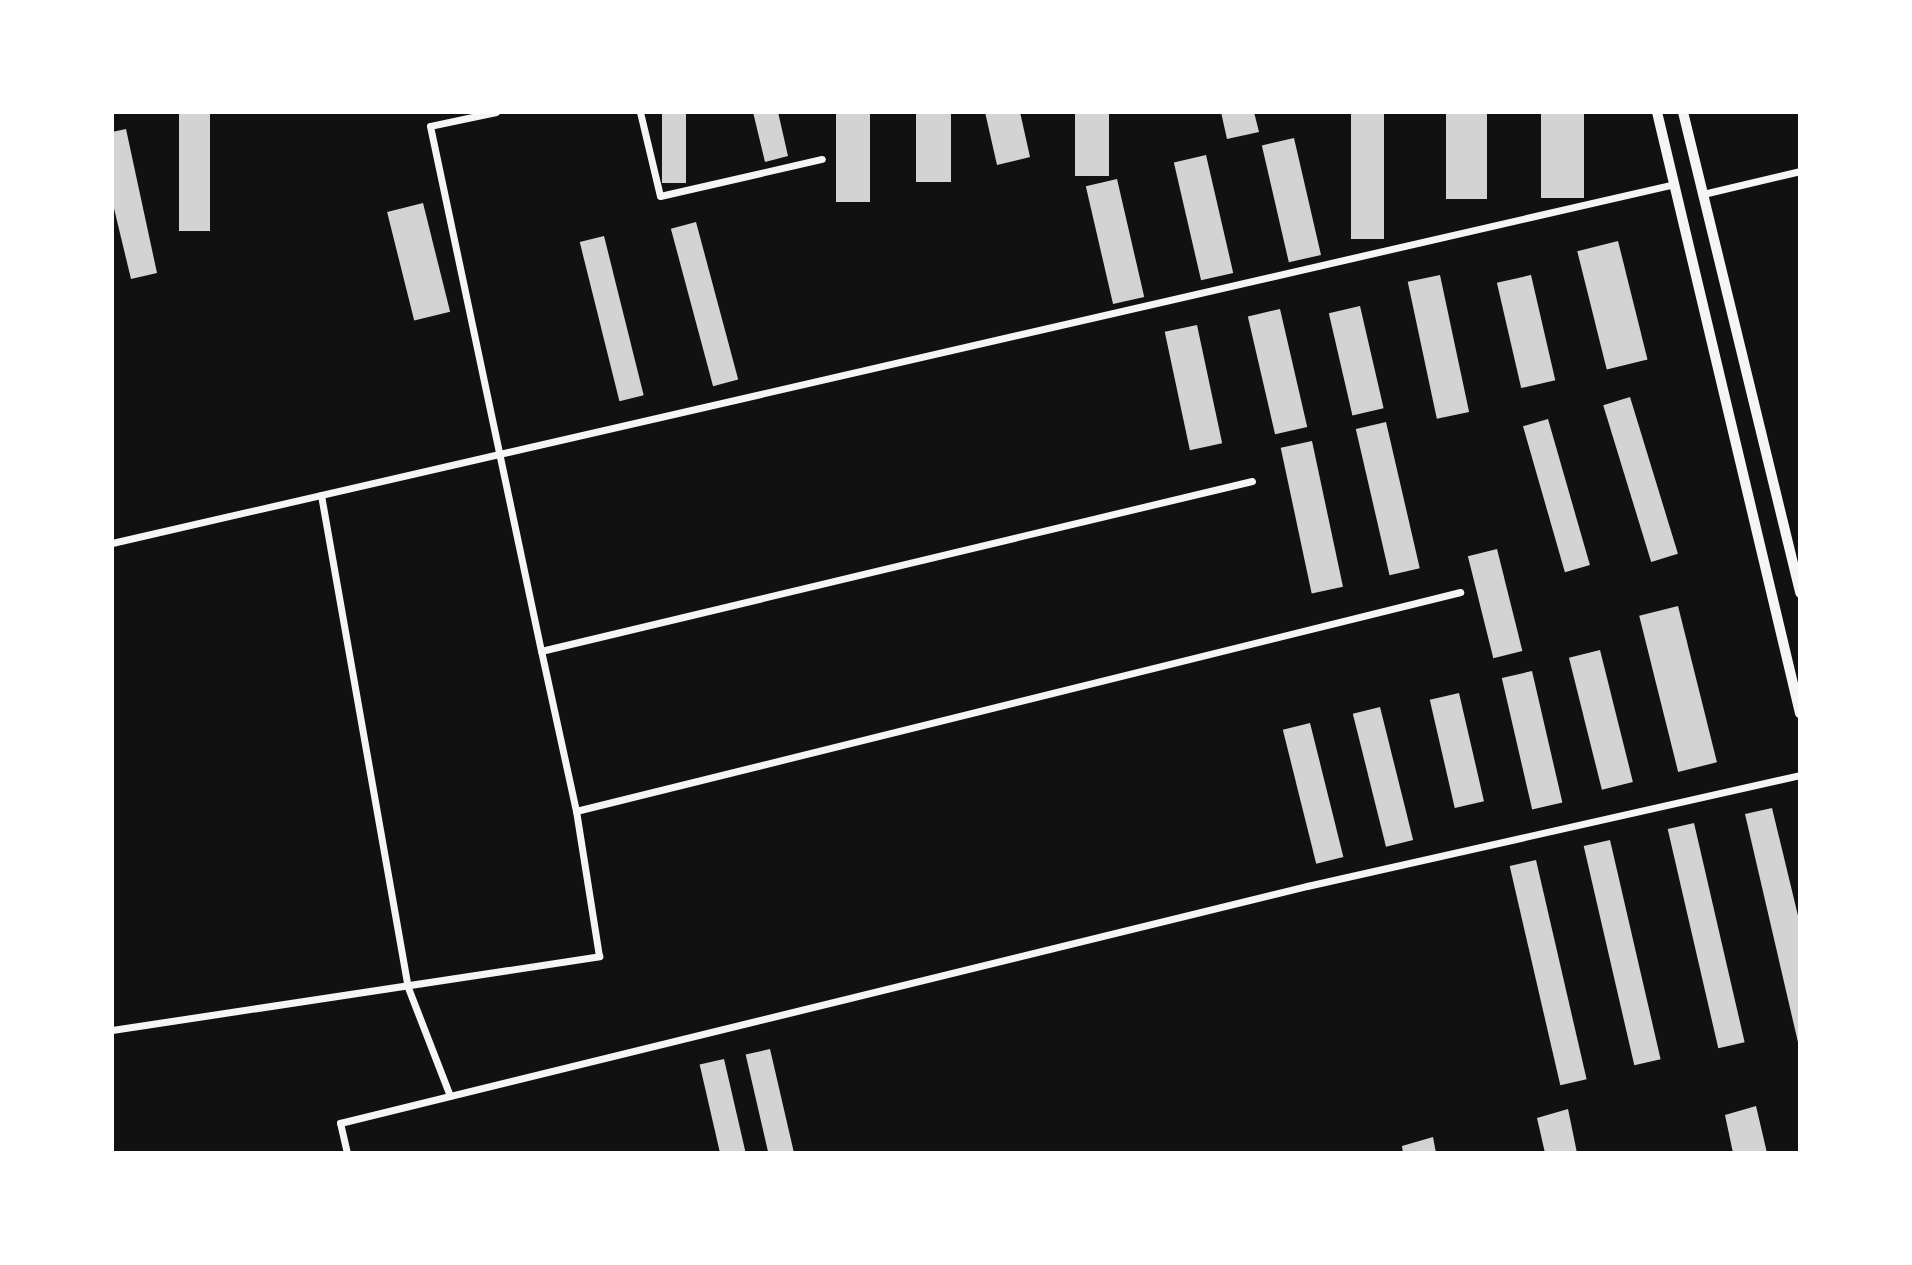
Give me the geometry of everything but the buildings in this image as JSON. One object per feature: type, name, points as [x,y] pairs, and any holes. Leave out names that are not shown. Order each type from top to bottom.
[{"type":"main road","points":[[1657,112],[1800,713]]},
{"type":"main road","points":[[1683,112],[1800,593]]},
{"type":"street","points":[[112,1030],[599,956],[576,811],[430,126],[496,112]]},
{"type":"street","points":[[640,112],[660,196],[822,159]]},
{"type":"street","points":[[1703,194],[1800,171]]},
{"type":"street","points":[[112,543],[1674,184]]},
{"type":"street","points":[[541,651],[1252,481]]},
{"type":"street","points":[[321,495],[407,985],[450,1096]]},
{"type":"street","points":[[576,811],[1460,592]]},
{"type":"street","points":[[347,1153],[340,1123],[1292,890],[1800,775]]}]
